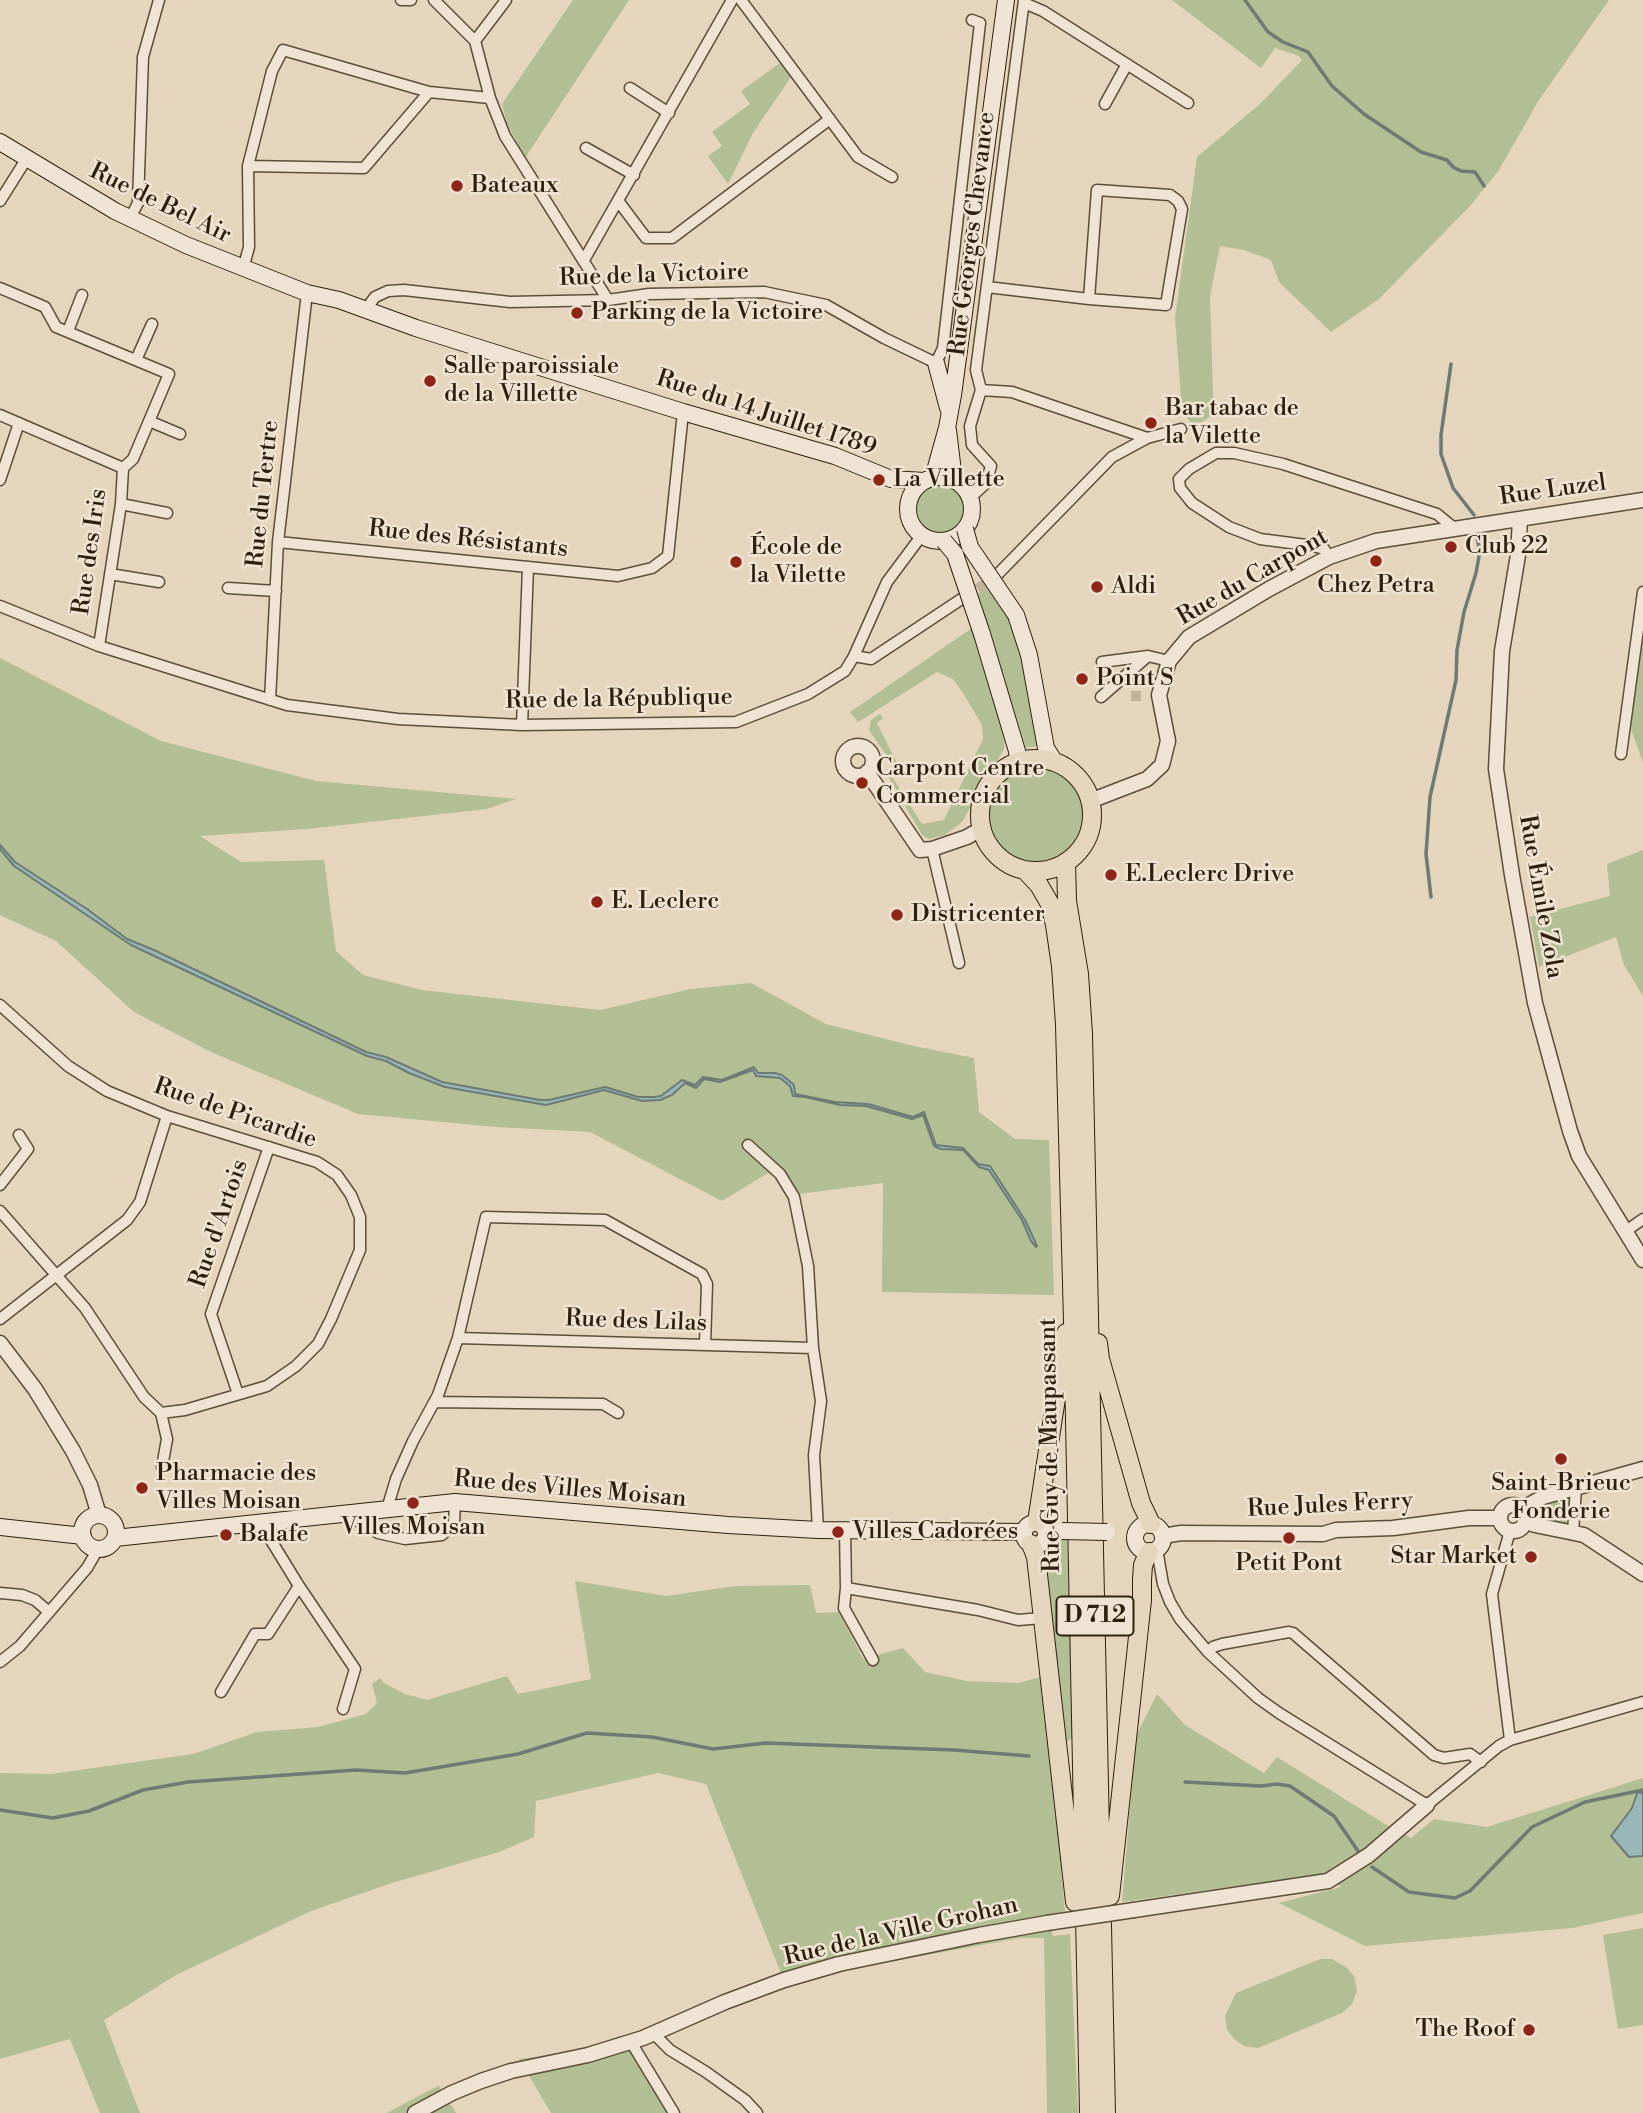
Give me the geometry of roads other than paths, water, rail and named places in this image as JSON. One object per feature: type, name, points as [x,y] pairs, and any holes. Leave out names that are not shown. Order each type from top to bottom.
[{"type":"main road","points":[[928,479],[949,421],[1006,0]]},
{"type":"main road","name":"Rue de Bel Air","points":[[0,142],[130,219],[243,269],[307,293]]},
{"type":"main road","name":"Rue du 14 Juillet 1789","points":[[307,293],[339,300],[416,328],[683,412],[835,456],[891,479],[928,479]]},
{"type":"main road","points":[[936,363],[949,421],[954,480]]},
{"type":"main road","points":[[944,477],[954,480],[970,498],[971,514],[965,529],[951,539],[929,539],[911,523],[908,502],[917,486],[928,479],[944,477]]},
{"type":"main road","name":"Rue du 14 Juillet 1789","points":[[891,479],[908,502]]},
{"type":"main road","points":[[965,529],[970,547],[1016,615],[1029,655],[1046,748],[1054,761]]},
{"type":"main road","points":[[944,541],[955,554],[982,634],[1018,761]]},
{"type":"main road","points":[[1036,758],[1054,761],[1070,770],[1083,784],[1090,801],[1092,818],[1088,835],[1079,850],[1066,862],[1040,871],[1010,865],[998,856],[981,829],[981,804],[991,780],[1018,761],[1036,758]]},
{"type":"main road","name":"Rue Guy de Maupassant","points":[[1066,862],[1067,901],[1079,974],[1083,1034],[1105,2113]]},
{"type":"main road","name":"Rue Guy de Maupassant","points":[[1026,870],[1039,885],[1049,904],[1055,925],[1065,1025],[1089,2113]]},
{"type":"main road","points":[[1087,1269],[1100,1359],[1140,1503],[1155,1540],[1143,1564],[1142,1600],[1102,1962]]},
{"type":"main road","points":[[1073,1321],[1066,1334],[1061,1359],[1036,1557],[1087,2008]]},
{"type":"main road","name":"Rue des Villes Moisan","points":[[115,1538],[455,1502],[817,1530],[1107,1532],[1135,1535],[1138,1547],[1155,1540]]},
{"type":"main road","points":[[99,1515],[113,1522],[115,1538],[108,1546],[98,1549],[88,1545],[83,1536],[86,1521],[99,1515]]},
{"type":"main road","points":[[0,1527],[83,1536]]},
{"type":"street","points":[[130,219],[138,203],[143,57],[159,0]]},
{"type":"street","points":[[401,0],[411,0]]},
{"type":"street","points":[[434,0],[475,41],[490,98],[510,146],[608,300]]},
{"type":"street","points":[[475,41],[506,0]]},
{"type":"street","points":[[741,0],[858,157],[892,177]]},
{"type":"street","points":[[1024,1],[1188,103]]},
{"type":"street","name":"Rue Georges Chevance","points":[[970,498],[986,482],[991,466],[972,445],[970,426],[981,390],[976,370],[1024,1]]},
{"type":"street","points":[[584,260],[669,113],[727,2]]},
{"type":"street","name":"Rue Georges Chevance","points":[[936,363],[943,348],[980,23],[972,20]]},
{"type":"street","points":[[243,269],[249,247],[248,166],[272,71],[283,50],[429,92],[490,98]]},
{"type":"street","points":[[1105,104],[1127,64]]},
{"type":"street","points":[[630,88],[669,113]]},
{"type":"street","points":[[248,166],[364,168],[429,92]]},
{"type":"street","points":[[619,202],[646,237],[672,238],[830,119]]},
{"type":"street","points":[[586,148],[634,175]]},
{"type":"street","points":[[0,201],[27,158]]},
{"type":"street","points":[[986,288],[1089,299],[1166,305],[1182,209],[1178,201],[1170,195],[1097,190],[1089,299]]},
{"type":"street","name":"Rue des Iris","points":[[0,288],[45,307],[56,327],[169,374],[133,459],[123,468],[121,503],[99,646]]},
{"type":"street","name":"Rue de la Victoire","points":[[366,309],[374,297],[388,291],[404,290],[510,302],[608,300],[649,294],[764,292],[826,305],[884,338],[936,363]]},
{"type":"street","name":"Rue du Tertre","points":[[270,700],[278,542],[307,293]]},
{"type":"street","points":[[68,331],[82,295]]},
{"type":"street","points":[[136,360],[152,324]]},
{"type":"street","points":[[981,390],[1012,392],[1147,438]]},
{"type":"street","name":"Rue des Résistants","points":[[278,542],[618,576],[652,568],[668,556],[683,412]]},
{"type":"street","points":[[0,415],[123,468]]},
{"type":"street","points":[[149,421],[180,434]]},
{"type":"street","points":[[0,480],[19,423]]},
{"type":"street","points":[[996,576],[1112,457],[1147,438],[1181,429]]},
{"type":"street","points":[[1329,557],[1324,550],[1314,546],[1260,539],[1229,527],[1192,503],[1180,488],[1179,479],[1189,469],[1216,453],[1234,453],[1283,464],[1437,514],[1454,528]]},
{"type":"street","name":"Rue Luzel","points":[[1470,526],[1643,500]]},
{"type":"street","points":[[121,503],[167,513]]},
{"type":"street","name":"Rue Émile Zola","points":[[1520,519],[1502,651],[1496,769],[1512,876],[1535,1003],[1570,1131],[1579,1156],[1643,1260]]},
{"type":"street","name":"Rue du Carpont","points":[[1090,801],[1147,779],[1162,765],[1168,741],[1160,695],[1169,661],[1189,637],[1269,589],[1354,546],[1470,526]]},
{"type":"street","name":"Rue de la République","points":[[0,606],[99,646],[270,700],[333,712],[398,719],[522,725],[736,722],[808,694],[845,671],[887,582],[922,535]]},
{"type":"street","points":[[522,725],[528,567]]},
{"type":"street","points":[[110,574],[159,582]]},
{"type":"street","points":[[228,588],[276,591]]},
{"type":"street","points":[[1621,754],[1643,592]]},
{"type":"street","points":[[854,656],[871,659],[963,598]]},
{"type":"street","points":[[1102,662],[1148,656],[1169,661]]},
{"type":"street","points":[[1101,697],[1148,656]]},
{"type":"street","points":[[867,772],[920,850],[967,838],[981,829]]},
{"type":"street","points":[[932,849],[959,963]]},
{"type":"street","name":"Rue de Picardie","points":[[0,1005],[68,1066],[107,1091],[167,1116],[317,1162],[337,1175],[351,1195],[360,1217],[360,1250],[331,1319],[318,1344],[296,1366],[267,1386],[185,1410],[161,1413]]},
{"type":"street","points":[[0,1319],[127,1220],[141,1202],[167,1116]]},
{"type":"street","points":[[0,1185],[28,1149],[19,1135]]},
{"type":"street","points":[[748,1145],[780,1174],[794,1197],[808,1266],[813,1348],[821,1401],[814,1455],[817,1530]]},
{"type":"street","name":"Rue d'Artois","points":[[238,1394],[211,1314],[269,1147]]},
{"type":"street","points":[[0,1211],[85,1308],[144,1397],[161,1413],[167,1439],[162,1467]]},
{"type":"street","points":[[387,1508],[396,1479],[434,1402],[458,1338],[486,1217],[605,1220],[702,1274],[707,1284],[705,1345]]},
{"type":"street","points":[[1626,1231],[1643,1219]]},
{"type":"street","name":"Rue des Lilas","points":[[458,1338],[813,1348]]},
{"type":"street","points":[[0,1343],[35,1389],[73,1451],[90,1485],[99,1515]]},
{"type":"street","points":[[434,1402],[603,1405],[618,1413]]},
{"type":"street","name":"Rue Jules Ferry","points":[[1510,1531],[1522,1528],[1524,1515],[1543,1497],[1643,1469]]},
{"type":"street","points":[[1573,1532],[1576,1488]]},
{"type":"street","points":[[344,1513],[378,1533],[405,1539],[442,1535],[454,1523],[455,1502]]},
{"type":"street","name":"Rue Jules Ferry","points":[[1155,1540],[1181,1533],[1323,1534],[1336,1530],[1393,1528],[1469,1518],[1500,1518],[1506,1507],[1515,1505],[1524,1515]]},
{"type":"street","points":[[1524,1515],[1535,1525],[1573,1532],[1594,1540],[1643,1574]]},
{"type":"street","points":[[1500,1518],[1502,1527],[1510,1531],[1492,1594],[1510,1741]]},
{"type":"street","points":[[261,1524],[355,1669],[343,1709]]},
{"type":"street","points":[[845,1531],[844,1608],[873,1660]]},
{"type":"street","points":[[1155,1540],[1163,1584],[1170,1602],[1180,1619],[1208,1652],[1258,1698],[1279,1713],[1427,1805],[1499,1746],[1643,1702]]},
{"type":"street","points":[[0,1662],[20,1646],[87,1568],[98,1549]]},
{"type":"street","points":[[221,1692],[255,1634],[268,1634],[299,1586]]},
{"type":"street","points":[[846,1588],[978,1609],[1018,1620],[1042,1618]]},
{"type":"street","points":[[0,1593],[22,1595],[35,1600],[49,1612]]},
{"type":"street","points":[[1208,1652],[1222,1644],[1293,1633],[1434,1755],[1444,1758],[1470,1754],[1481,1762]]},
{"type":"street","name":"Rue de la Ville Grohan","points":[[415,2113],[452,2093],[511,2071],[588,2055],[631,2042],[725,2002],[839,1964],[1047,1923],[1328,1881],[1369,1855],[1427,1805]]},
{"type":"street","points":[[654,2034],[670,2050],[745,2100],[757,2113]]},
{"type":"street","points":[[631,2042],[674,2113]]},
{"type":"water","points":[[0,845],[15,862],[127,939],[366,1052],[386,1057],[442,1082],[540,1100],[605,1087],[638,1097],[654,1097],[661,1096],[682,1080],[695,1085],[703,1077],[722,1080],[754,1067],[758,1073],[782,1075],[794,1085],[795,1094],[835,1102],[868,1104],[913,1117],[924,1112],[936,1145],[963,1148],[978,1164],[990,1166],[1025,1220],[1037,1246],[1031,1241],[1022,1220],[989,1170],[979,1167],[963,1150],[934,1146],[923,1115],[912,1119],[866,1106],[840,1105],[793,1096],[790,1086],[780,1078],[756,1076],[753,1070],[720,1082],[704,1079],[696,1088],[685,1083],[672,1095],[660,1100],[642,1101],[604,1090],[546,1105],[445,1087],[386,1061],[367,1056],[131,945],[14,866],[0,849]]},
{"type":"water","points":[[1643,1789],[1643,1856],[1629,1857],[1611,1836],[1632,1808],[1638,1791]]},
{"type":"waterway","points":[[1245,0],[1268,32],[1283,42],[1308,52],[1332,86],[1364,114],[1421,152],[1447,160],[1461,171],[1475,172],[1484,186]]},
{"type":"waterway","points":[[1451,364],[1441,454],[1453,488],[1474,515]]},
{"type":"waterway","points":[[1431,897],[1426,854],[1430,797],[1456,680],[1457,650],[1464,612],[1480,551],[1476,533]]},
{"type":"waterway","points":[[0,1810],[53,1818],[89,1811],[143,1790],[188,1782],[356,1770],[405,1773],[518,1754],[587,1733],[652,1737],[713,1749],[766,1743],[954,1750],[1029,1756]]},
{"type":"waterway","points":[[1185,1782],[1290,1786],[1334,1816],[1358,1851]]},
{"type":"waterway","points":[[1372,1867],[1409,1892],[1455,1898],[1470,1891],[1532,1827],[1585,1802],[1638,1791],[1643,1793]]},
{"type":"tunnel","points":[[965,597],[995,577]]},
{"type":"tunnel","points":[[1136,668],[1136,701]]},
{"type":"place","name":"Bateaux","points":[[457,186]]},
{"type":"place","name":"Parking de la Victoire","points":[[577,313]]},
{"type":"place","name":"Salle paroissiale de la Villette","points":[[430,381]]},
{"type":"place","name":"Bar tabac de la Vilette","points":[[1151,423]]},
{"type":"place","name":"La Villette","points":[[879,480]]},
{"type":"place","name":"Club 22","points":[[1451,547]]},
{"type":"place","name":"Chez Petra","points":[[1376,561]]},
{"type":"place","name":"École de la Vilette","points":[[736,562]]},
{"type":"place","name":"Aldi","points":[[1097,587]]},
{"type":"place","name":"Point S","points":[[1082,679]]},
{"type":"place","name":"Carpont Centre Commercial","points":[[862,783]]},
{"type":"place","name":"E.Leclerc Drive","points":[[1111,875]]},
{"type":"place","name":"E. Leclerc","points":[[597,902]]},
{"type":"place","name":"Districenter","points":[[897,915]]},
{"type":"place","name":"Saint-Brieuc Fonderie","points":[[1561,1459]]},
{"type":"place","name":"Pharmacie des Villes Moisan","points":[[142,1488]]},
{"type":"place","name":"Villes Moisan","points":[[413,1503]]},
{"type":"place","name":"Villes Cadorées","points":[[838,1532]]},
{"type":"place","name":"Balafe","points":[[226,1535]]},
{"type":"place","name":"Petit Pont","points":[[1289,1538]]},
{"type":"place","name":"Star Market","points":[[1531,1557]]},
{"type":"place","name":"The Roof","points":[[1529,2030]]}]
